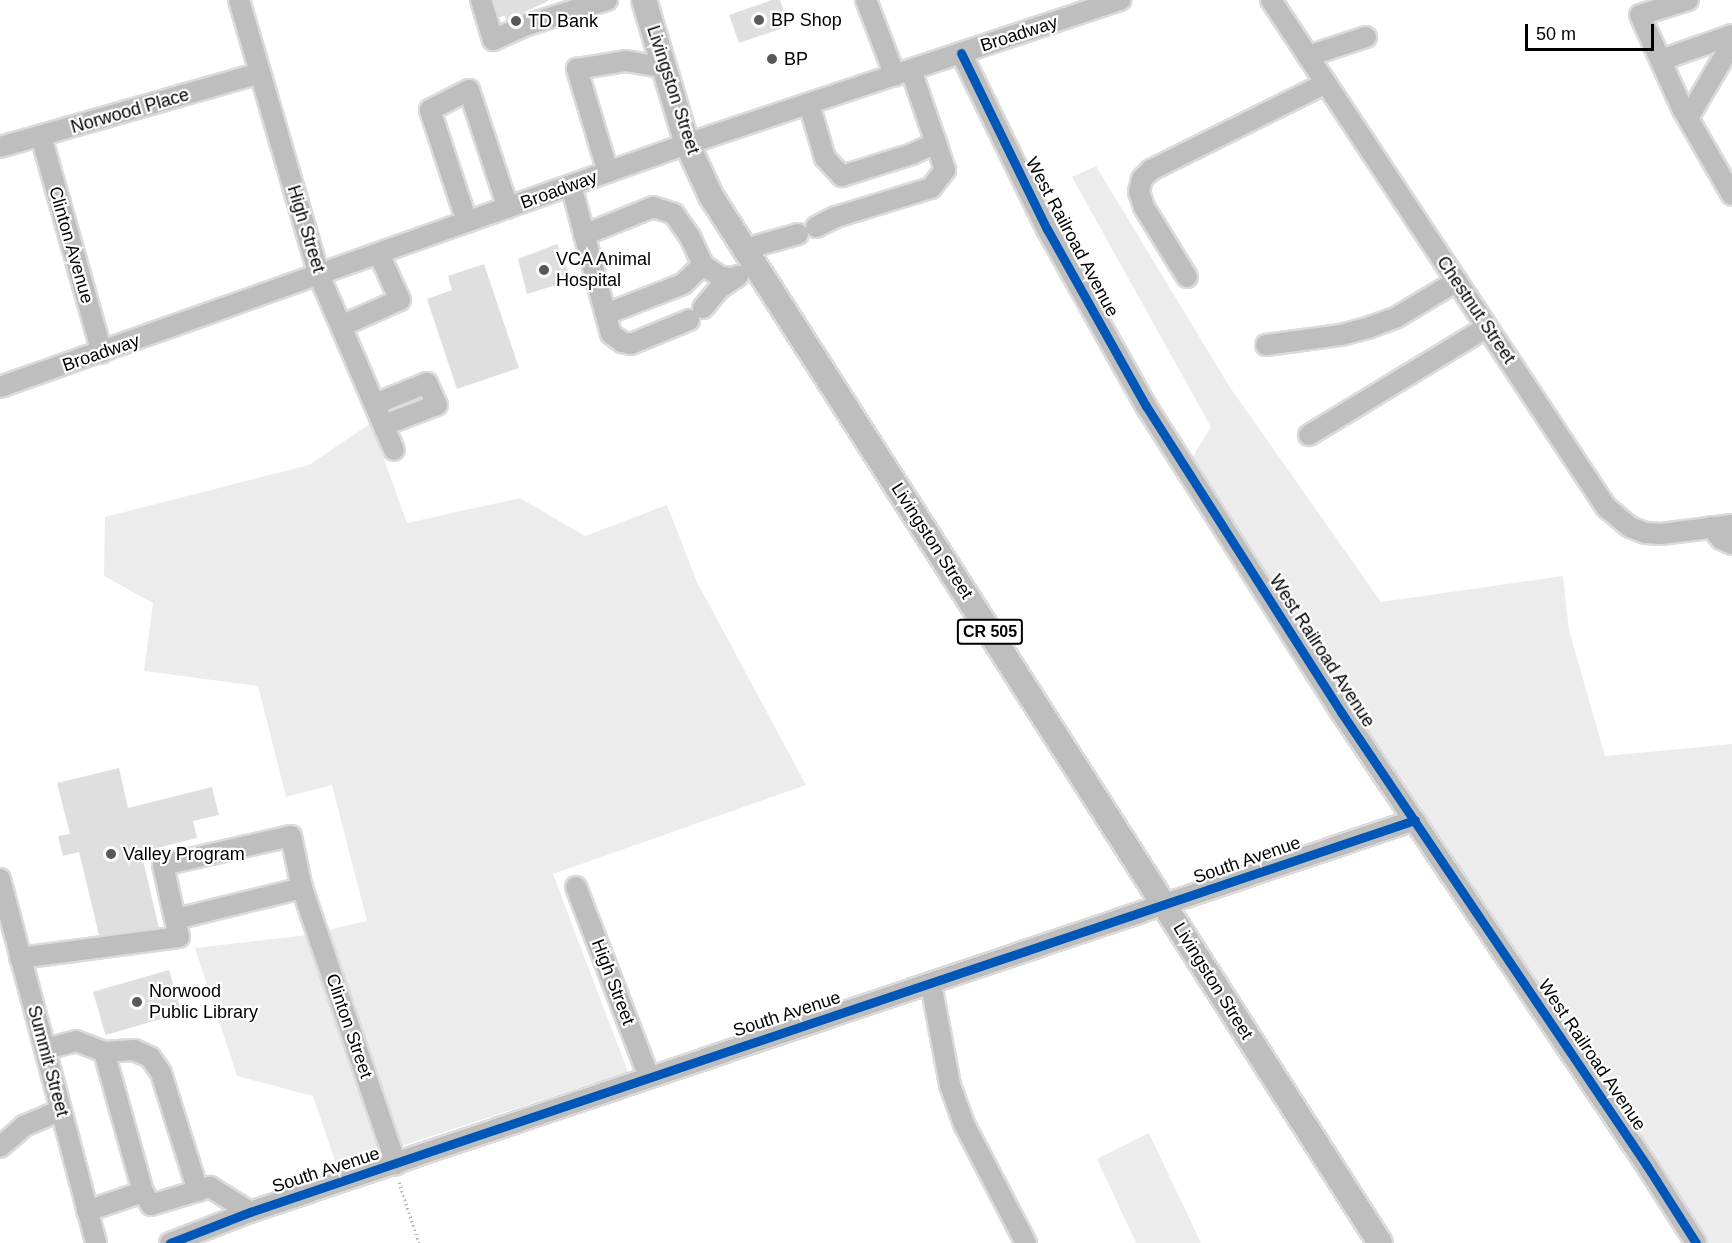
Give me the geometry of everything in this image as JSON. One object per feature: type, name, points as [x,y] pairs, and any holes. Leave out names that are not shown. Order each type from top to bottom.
[{"type":"main road","name":"Livingston Street","points":[[644,0],[687,144],[711,196],[1380,1243]]},
{"type":"street","name":"High Street","points":[[239,0],[319,275],[394,450]]},
{"type":"street","points":[[481,0],[493,40],[576,6],[607,0]]},
{"type":"street","points":[[571,185],[611,334],[622,342],[631,344],[696,314],[750,256],[836,217],[931,188],[945,170],[936,143],[866,0]]},
{"type":"street","name":"Chestnut Street","points":[[1271,0],[1606,507],[1617,519],[1630,527],[1654,534],[1732,525]]},
{"type":"street","points":[[1688,0],[1640,15],[1688,118],[1732,195]]},
{"type":"street","name":"Broadway","points":[[0,387],[102,353],[687,144],[1116,1]]},
{"type":"street","points":[[1661,60],[1732,35]]},
{"type":"street","points":[[1308,56],[1366,36]]},
{"type":"street","points":[[1688,118],[1732,43]]},
{"type":"street","name":"West Railroad Avenue","points":[[961,53],[1047,230],[1146,406],[1272,606],[1696,1243]]},
{"type":"street","points":[[608,172],[578,69],[626,61],[664,68]]},
{"type":"street","name":"Norwood Place","points":[[0,147],[260,73]]},
{"type":"street","points":[[1187,277],[1144,207],[1139,192],[1142,179],[1151,170],[1326,83]]},
{"type":"street","points":[[467,222],[430,110],[469,90],[508,208]]},
{"type":"street","points":[[809,104],[825,158],[842,176],[912,154],[936,143]]},
{"type":"street","name":"Clinton Avenue","points":[[41,136],[102,353]]},
{"type":"street","points":[[584,235],[653,207],[674,214],[690,237],[697,271]]},
{"type":"street","points":[[341,326],[400,300],[379,254]]},
{"type":"street","points":[[697,271],[721,277],[727,283]]},
{"type":"street","points":[[606,314],[682,284],[697,271]]},
{"type":"street","points":[[1266,345],[1341,335],[1370,327],[1397,317],[1457,281]]},
{"type":"street","points":[[1309,435],[1487,327]]},
{"type":"street","points":[[375,404],[427,383],[437,405],[384,425]]},
{"type":"street","points":[[1711,528],[1721,539],[1732,544]]},
{"type":"street","name":"South Avenue","points":[[170,1243],[250,1212],[398,1173],[650,1077],[1415,820]]},
{"type":"street","name":"Clinton Street","points":[[178,928],[164,865],[291,836],[302,888],[398,1173]]},
{"type":"street","name":"Summit Street","points":[[0,879],[3,906],[20,958],[96,1243]]},
{"type":"street","name":"High Street","points":[[576,887],[650,1077]]},
{"type":"street","points":[[20,958],[178,928],[302,888]]},
{"type":"street","points":[[931,984],[950,1085],[964,1124],[1026,1243]]},
{"type":"street","points":[[45,1049],[76,1041],[105,1053],[134,1050],[150,1057],[161,1073],[198,1191]]},
{"type":"street","points":[[105,1053],[143,1192],[151,1204],[210,1187],[250,1212]]},
{"type":"street","points":[[0,1147],[24,1126],[61,1110]]},
{"type":"street","points":[[87,1211],[143,1192]]},
{"type":"path","points":[[398,1173],[419,1243]]},
{"type":"shaded area","points":[[1096,166],[1229,386],[1381,602],[1563,576],[1569,630],[1605,756],[1732,744],[1732,1243],[1694,1243],[1187,466],[1211,427],[1072,177]]},
{"type":"shaded area","points":[[371,423],[407,523],[520,498],[585,536],[667,505],[697,582],[806,785],[553,874],[628,1072],[337,1167],[313,1096],[237,1076],[195,948],[307,935],[367,921],[332,785],[286,797],[258,686],[144,671],[153,603],[104,576],[105,517],[309,465]]},
{"type":"shaded area","points":[[1149,1133],[1201,1243],[1136,1243],[1097,1159]]},
{"type":"building","points":[[494,0],[548,1],[506,21],[505,16],[499,17]]},
{"type":"building","name":"BP Shop","points":[[772,0],[780,0],[789,26],[739,43],[729,15]]},
{"type":"building","name":"VCA Animal Hospital","points":[[557,244],[572,280],[527,294],[518,259]]},
{"type":"building","points":[[484,264],[519,368],[457,389],[427,299],[452,290],[448,276]]},
{"type":"building","name":"Valley Program","points":[[119,768],[128,808],[212,787],[219,815],[193,821],[197,838],[141,852],[159,928],[99,935],[79,852],[63,856],[58,836],[70,834],[57,783]]},
{"type":"building","name":"Norwood Public Library","points":[[169,970],[181,1013],[105,1035],[93,992]]},
{"type":"cycle path","points":[[961,53],[1047,229],[1146,406],[1341,712],[1647,1166],[1696,1243]]},
{"type":"cycle path","points":[[170,1243],[250,1212],[1415,820]]},
{"type":"place","name":"BP Shop","points":[[759,20]]},
{"type":"place","name":"TD Bank","points":[[516,21]]},
{"type":"place","name":"BP","points":[[772,59]]},
{"type":"place","name":"VCA Animal Hospital","points":[[544,270]]},
{"type":"place","name":"Valley Program","points":[[111,854]]},
{"type":"place","name":"Norwood Public Library","points":[[137,1002]]}]
